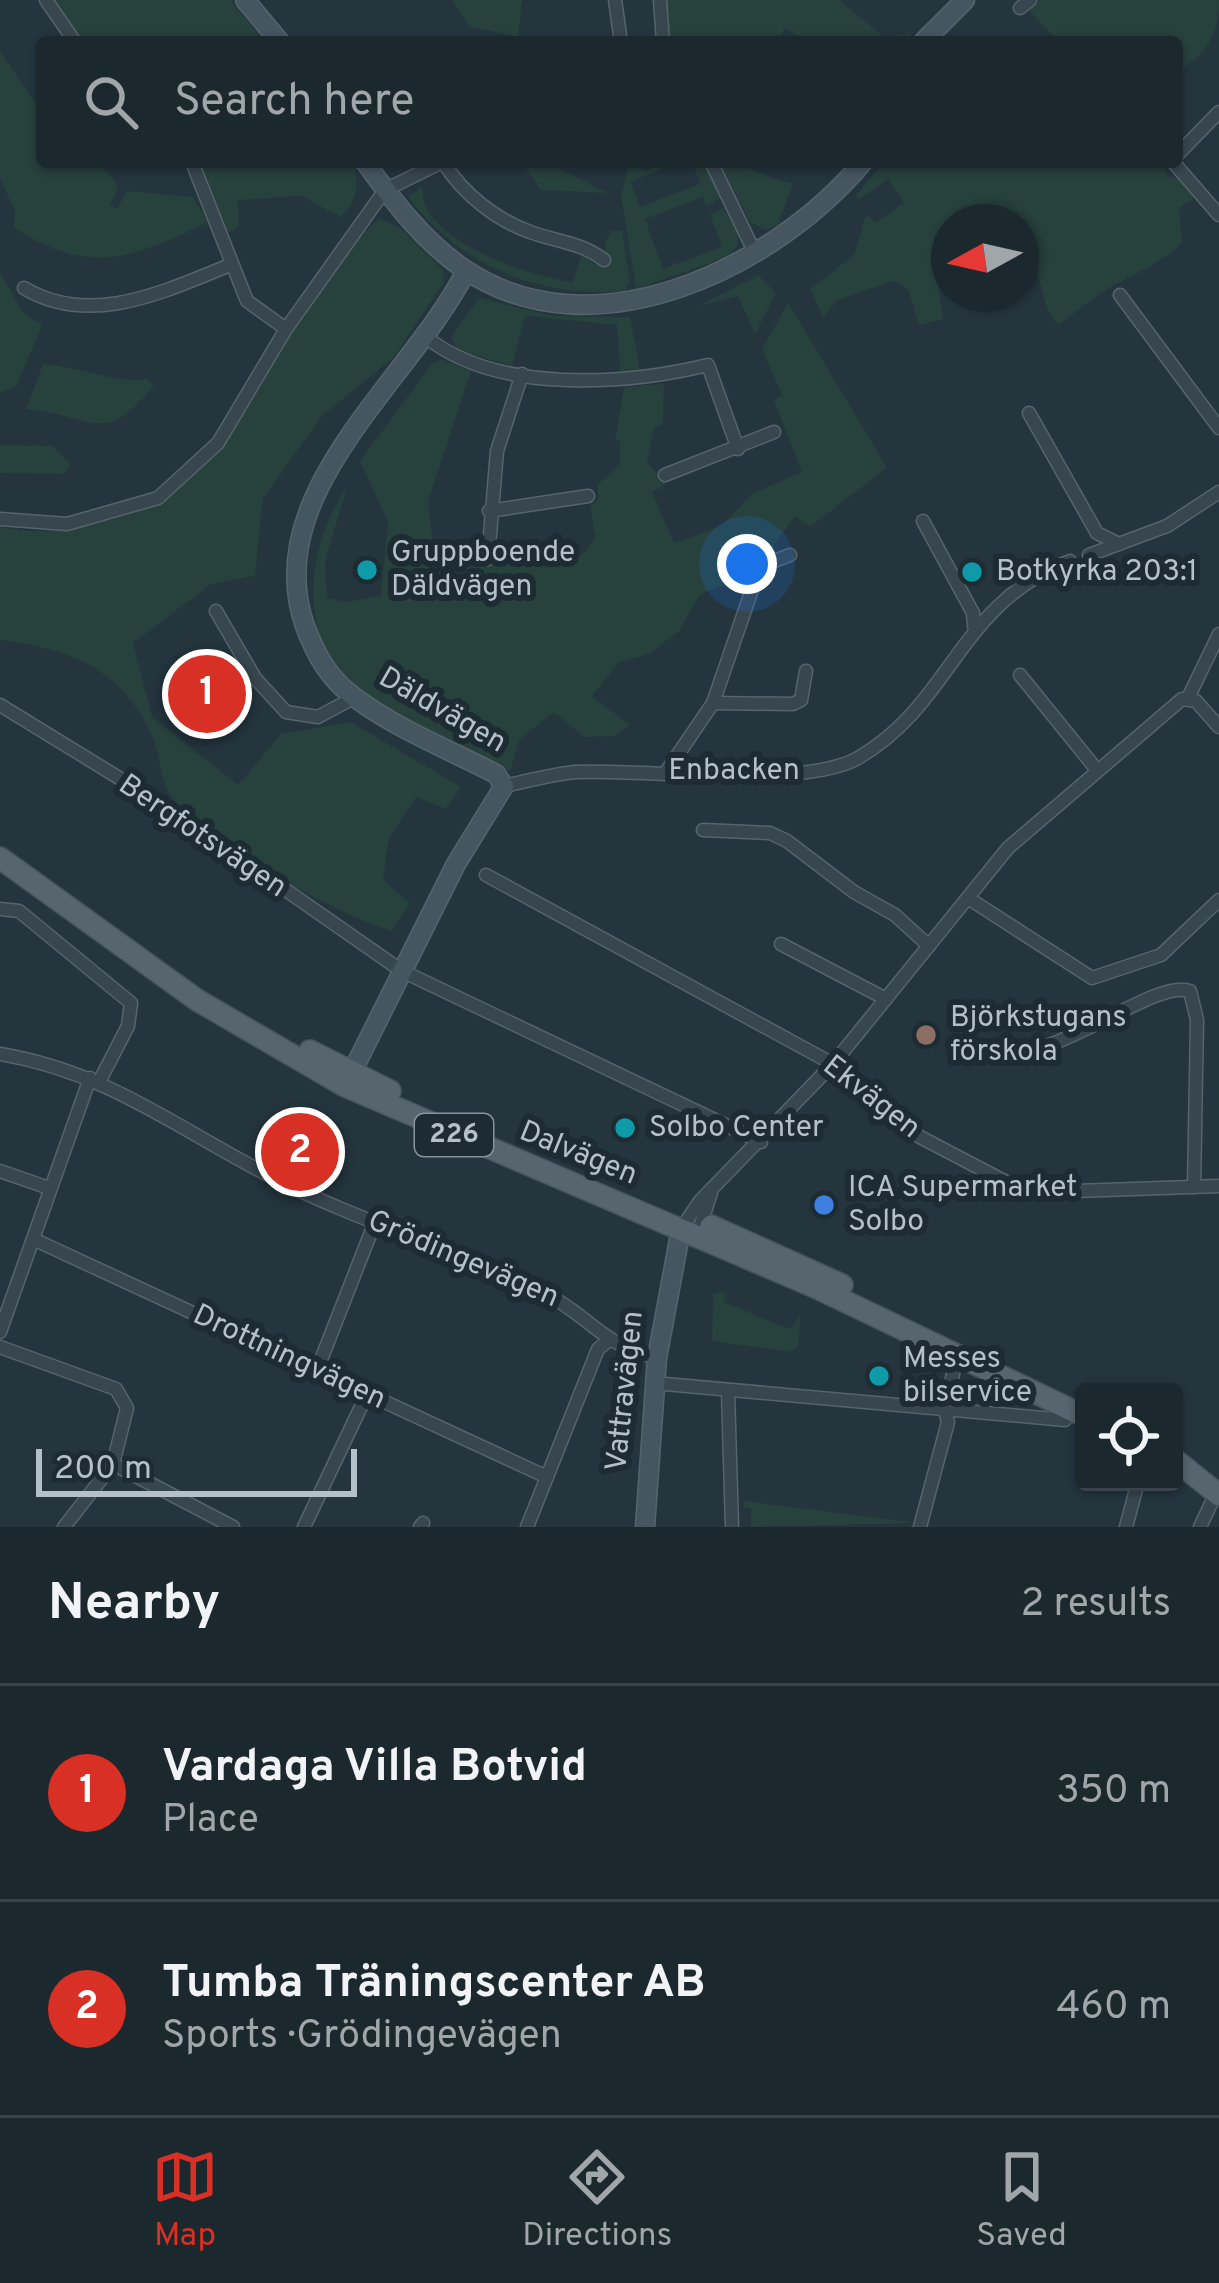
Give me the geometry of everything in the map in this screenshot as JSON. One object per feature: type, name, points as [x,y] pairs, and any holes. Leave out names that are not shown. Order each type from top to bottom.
[{"type":"main road","name":"Dalvägen","points":[[0,858],[234,1024],[348,1079],[692,1226],[1074,1418]]},
{"type":"main road","points":[[1183,1466],[1218,1494]]},
{"type":"street","points":[[46,0],[71,36]]},
{"type":"street","points":[[245,0],[275,36]]},
{"type":"street","points":[[615,0],[621,36]]},
{"type":"street","points":[[660,0],[663,36]]},
{"type":"street","points":[[929,36],[965,0]]},
{"type":"street","points":[[1183,150],[1219,112]]},
{"type":"street","points":[[194,168],[247,301],[286,328]]},
{"type":"street","points":[[369,168],[385,190],[466,271],[525,295],[611,303],[696,281],[755,253],[788,232],[857,168]]},
{"type":"street","points":[[0,519],[67,524],[158,497],[218,442],[286,328],[385,190],[430,168]]},
{"type":"street","points":[[448,168],[494,213],[529,232],[579,244],[604,260]]},
{"type":"street","points":[[714,168],[755,253]]},
{"type":"street","points":[[1182,168],[1219,215]]},
{"type":"street","points":[[25,288],[67,305],[112,304],[230,265]]},
{"type":"street","name":"Däldvägen","points":[[348,1079],[456,864],[504,786],[496,774],[355,697],[325,668],[298,598],[296,549],[315,491],[426,337],[466,271]]},
{"type":"street","points":[[1120,295],[1219,428]]},
{"type":"street","points":[[426,337],[449,353],[522,374],[610,381],[708,364],[738,449]]},
{"type":"street","points":[[488,560],[497,451],[522,374]]},
{"type":"street","points":[[1029,413],[1097,533],[1120,544]]},
{"type":"street","points":[[665,475],[774,432]]},
{"type":"street","points":[[1089,555],[1167,526],[1219,492]]},
{"type":"street","points":[[489,512],[588,496]]},
{"type":"street","points":[[923,521],[974,613],[974,626]]},
{"type":"street","points":[[666,772],[713,703],[756,578],[764,566],[790,555]]},
{"type":"street","name":"Enbacken","points":[[504,786],[561,774],[835,769],[853,760],[925,699],[974,626],[1020,585],[1070,561]]},
{"type":"street","points":[[216,611],[255,678],[286,712],[319,717],[355,697]]},
{"type":"street","points":[[692,1226],[710,1193],[833,1064],[1008,848],[1188,698],[1219,634]]},
{"type":"street","points":[[713,703],[793,704],[801,700],[806,671]]},
{"type":"street","points":[[1020,676],[1097,770]]},
{"type":"street","points":[[1188,698],[1219,727]]},
{"type":"street","name":"Bergfotsvägen","points":[[0,705],[168,808],[402,971],[761,1142]]},
{"type":"street","points":[[703,830],[770,833],[787,841],[854,892],[895,915],[929,946]]},
{"type":"street","name":"Ekvägen","points":[[487,875],[833,1064],[920,1138],[1016,1186],[1047,1192],[1219,1186]]},
{"type":"street","points":[[968,898],[1092,978],[1161,955],[1219,901]]},
{"type":"street","points":[[0,909],[19,910],[131,1003],[128,1026],[95,1080],[49,1188],[0,1332]]},
{"type":"street","points":[[782,944],[844,972],[886,999]]},
{"type":"street","points":[[977,1054],[1023,1057],[1153,998],[1180,988],[1190,991],[1197,1020],[1194,1187]]},
{"type":"street","name":"Grödingevägen","points":[[0,1054],[95,1080],[159,1109],[270,1177],[544,1293],[573,1308],[608,1341],[657,1358]]},
{"type":"street","points":[[0,1171],[49,1188]]},
{"type":"street","points":[[317,1370],[375,1222]]},
{"type":"street","name":"Vattravägen","points":[[645,1527],[657,1358],[672,1262],[692,1226]]},
{"type":"street","name":"Drottningvägen","points":[[32,1239],[547,1477]]},
{"type":"street","points":[[527,1527],[598,1348],[608,1341]]},
{"type":"street","points":[[0,1347],[120,1393],[127,1408],[113,1464],[64,1527]]},
{"type":"street","points":[[920,1527],[948,1422],[945,1409],[957,1356]]},
{"type":"street","points":[[654,1383],[1074,1418]]},
{"type":"street","points":[[728,1391],[732,1527]]},
{"type":"street","points":[[304,1527],[368,1394]]},
{"type":"street","points":[[113,1464],[233,1527]]},
{"type":"street","points":[[1126,1527],[1136,1491]]},
{"type":"street","points":[[1200,1527],[1218,1494]]},
{"type":"green space","points":[[53,0],[230,0],[260,36],[80,36]]},
{"type":"green space","points":[[452,0],[522,0],[518,36],[470,27]]},
{"type":"green space","points":[[666,0],[839,0],[883,36],[797,36],[786,28],[780,36],[669,36]]},
{"type":"green space","points":[[1040,0],[1219,0],[1209,42],[1183,67],[1183,36],[1053,36],[1029,10]]},
{"type":"green space","points":[[0,52],[36,103],[36,168],[101,168],[118,189],[110,205],[117,209],[127,191],[193,197],[208,222],[133,253],[89,257],[66,253],[14,228],[15,211],[0,179]]},
{"type":"green space","points":[[201,168],[355,168],[355,192],[340,217],[302,196],[238,200],[239,227],[225,234]]},
{"type":"green space","points":[[525,168],[559,168],[607,193],[541,190]]},
{"type":"green space","points":[[628,168],[665,168],[630,182],[640,207],[700,184],[694,168],[706,168],[721,198],[706,205],[703,197],[645,219],[663,269],[722,247],[710,214],[723,208],[738,233],[738,244],[729,256],[636,289],[621,195]]},
{"type":"green space","points":[[722,168],[746,168],[793,184],[778,225],[765,230],[749,221]]},
{"type":"green space","points":[[879,168],[1163,168],[1168,176],[1185,180],[1197,196],[1179,208],[1182,243],[1058,325],[1039,281],[1039,204],[931,204],[931,312],[942,312],[943,319],[919,325],[908,289],[893,281],[837,300],[823,317],[810,289],[854,255],[865,218],[869,215],[875,223],[904,203],[888,179],[858,200],[856,195]]},
{"type":"green space","points":[[421,187],[432,217],[466,244],[512,266],[556,279],[573,282],[582,253],[594,264],[607,263],[605,243],[611,231],[622,230],[630,282],[625,291],[593,292],[532,283],[504,272],[451,242],[428,221],[408,197]]},
{"type":"green space","points":[[380,218],[401,229],[443,270],[444,283],[393,358],[321,417],[263,498],[255,576],[211,584],[133,643],[152,717],[238,785],[281,734],[351,722],[461,787],[446,809],[416,797],[389,838],[383,880],[410,903],[392,931],[275,876],[190,817],[169,793],[156,745],[141,714],[110,679],[92,666],[49,649],[0,640],[0,527],[50,530],[101,522],[153,503],[195,474],[229,436],[343,256]]},
{"type":"green space","points":[[0,272],[23,313],[42,325],[16,387],[0,393]]},
{"type":"green space","points":[[758,275],[776,293],[755,334],[738,296],[699,306]]},
{"type":"green space","points":[[479,298],[554,316],[630,317],[640,370],[620,372],[617,325],[525,316],[512,366],[457,350],[451,337]]},
{"type":"green space","points":[[788,303],[887,468],[810,527],[795,516],[753,575],[700,594],[679,631],[649,654],[619,662],[592,696],[630,725],[615,736],[584,737],[554,712],[520,739],[510,771],[397,714],[343,675],[328,654],[314,606],[313,581],[324,531],[347,487],[325,561],[327,598],[347,602],[381,596],[388,522],[360,461],[432,364],[441,359],[471,371],[428,501],[436,569],[584,553],[595,538],[590,505],[598,500],[598,484],[620,465],[620,441],[615,441],[624,387],[664,384],[663,424],[654,428],[647,463],[666,484],[652,492],[674,543],[721,526],[753,493],[802,472],[774,400],[782,395],[762,349]]},
{"type":"green space","points":[[43,364],[147,379],[154,386],[121,417],[108,423],[82,421],[26,409]]},
{"type":"green space","points":[[0,445],[53,446],[70,464],[64,474],[0,473]]},
{"type":"green space","points":[[725,1292],[724,1302],[789,1329],[801,1315],[798,1346],[791,1352],[712,1341],[713,1293]]},
{"type":"green space","points":[[744,1501],[918,1523],[751,1527],[751,1509],[743,1508]]},
{"type":"place","name":"Gruppboende Däldvägen","points":[[367,570]]},
{"type":"place","name":"Botkyrka 203:1","points":[[972,572]]},
{"type":"place","name":"Vardaga Villa Botvid","points":[[207,694]]},
{"type":"place","name":"Björkstugans förskola","points":[[926,1035]]},
{"type":"place","name":"Solbo Center","points":[[625,1128]]},
{"type":"place","name":"Tumba Träningscenter AB","points":[[300,1152]]},
{"type":"place","name":"ICA Supermarket Solbo","points":[[824,1205]]},
{"type":"place","name":"Messes bilservice","points":[[879,1376]]}]
